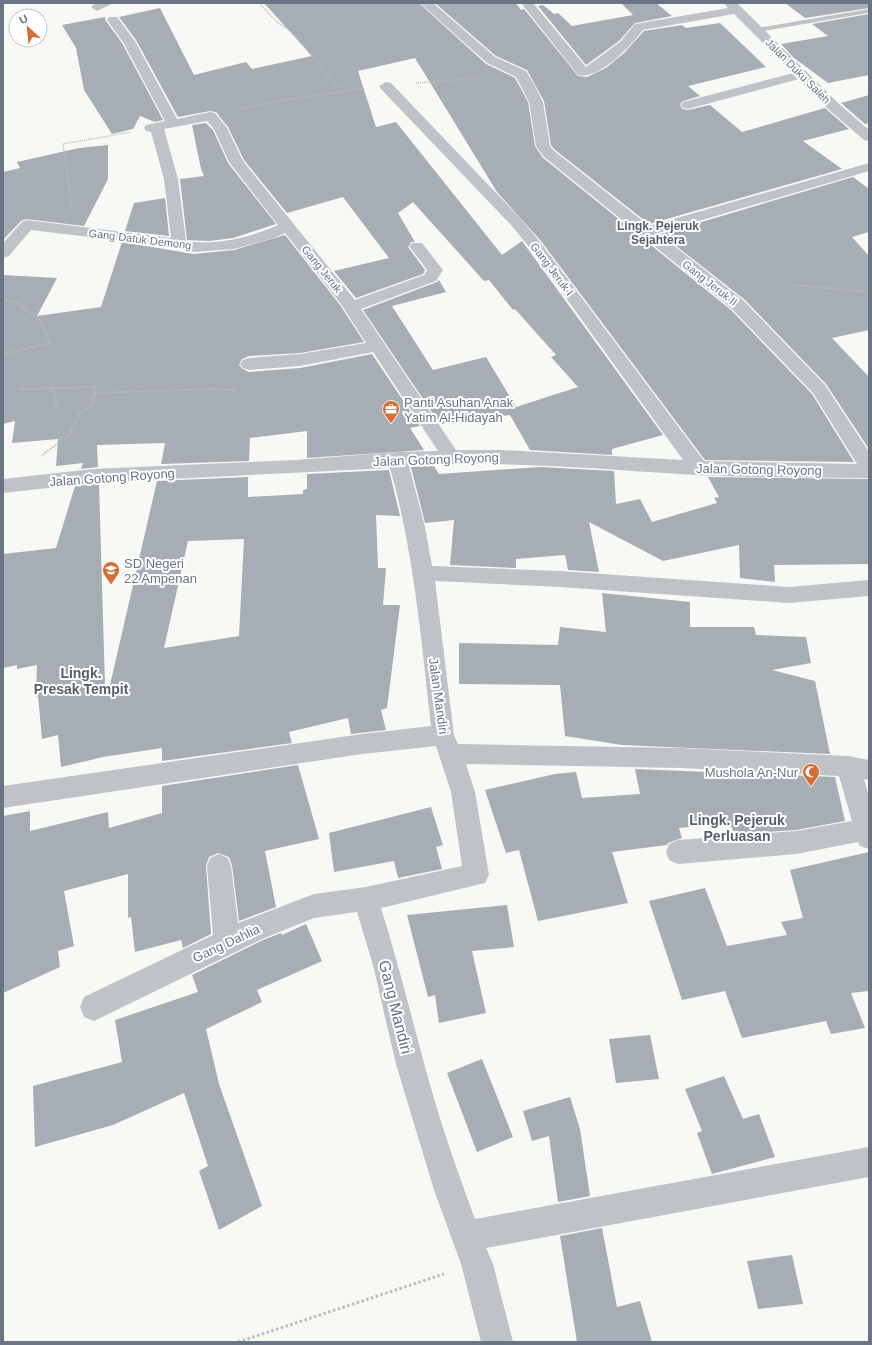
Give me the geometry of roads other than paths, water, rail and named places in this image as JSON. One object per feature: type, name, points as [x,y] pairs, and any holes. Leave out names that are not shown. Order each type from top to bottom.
[{"type":"street","name":"Gang Jeruk II","points":[[426,3],[491,60],[521,74],[528,84],[536,102],[543,146],[548,153],[738,305],[819,389],[869,467]]},
{"type":"street","points":[[527,3],[583,72],[593,69],[624,45],[639,27],[735,5]]},
{"type":"street","name":"Jalan Duku Saleh","points":[[735,5],[757,30],[833,106],[869,137]]},
{"type":"street","points":[[112,20],[129,41],[172,123],[154,128],[171,179],[179,244]]},
{"type":"street","points":[[688,105],[802,75]]},
{"type":"street","name":"Gang Jeruk I","points":[[386,86],[516,222],[535,245],[699,468]]},
{"type":"street","name":"Gang Jeruk","points":[[172,123],[210,116],[220,128],[236,162],[286,227],[323,268],[352,307],[451,457]]},
{"type":"street","points":[[645,232],[869,167]]},
{"type":"street","name":"Gang Datuk Demong","points":[[3,253],[27,225],[75,232],[148,239],[194,247],[234,244],[269,235],[286,227]]},
{"type":"street","points":[[352,307],[430,278],[434,274],[435,270],[417,246]]},
{"type":"street","points":[[249,364],[300,360],[378,346]]},
{"type":"street","name":"Jalan Gotong Royong","points":[[3,486],[93,476],[296,467],[397,459],[451,457],[502,457],[699,468],[869,471]]},
{"type":"street","name":"Jalan Mandiri","points":[[397,459],[403,479],[423,573],[447,744]]},
{"type":"street","points":[[423,573],[591,581],[789,595],[869,588]]},
{"type":"street","points":[[3,797],[41,790],[112,782],[162,773],[282,758],[362,744],[447,744],[858,768],[867,834],[766,845],[678,852]]},
{"type":"street","points":[[366,899],[476,875],[463,792],[447,744]]},
{"type":"street","points":[[218,866],[227,941]]},
{"type":"street","name":"Gang Dahlia","points":[[94,1007],[254,929],[314,906],[366,899]]},
{"type":"street","name":"Gang Mandiri","points":[[366,899],[386,965],[410,1064],[449,1190],[477,1264],[497,1342]]},
{"type":"street","points":[[466,1236],[869,1162]]},
{"type":"lane","points":[[757,30],[868,11]]},
{"type":"place","name":"Panti Asuhan Anak Yatim Al-Hidayah","points":[[391,424]]},
{"type":"place","name":"SD Negeri 22 Ampenan","points":[[111,585]]},
{"type":"place","name":"Mushola An-Nur","points":[[811,787]]},
{"type":"district","name":"Lingk. Pejeruk Sejahtera","points":[[658,233]]},
{"type":"district","name":"Lingk. Presak Tempit","points":[[81,682]]},
{"type":"district","name":"Lingk. Pejeruk Perluasan","points":[[737,828]]}]
